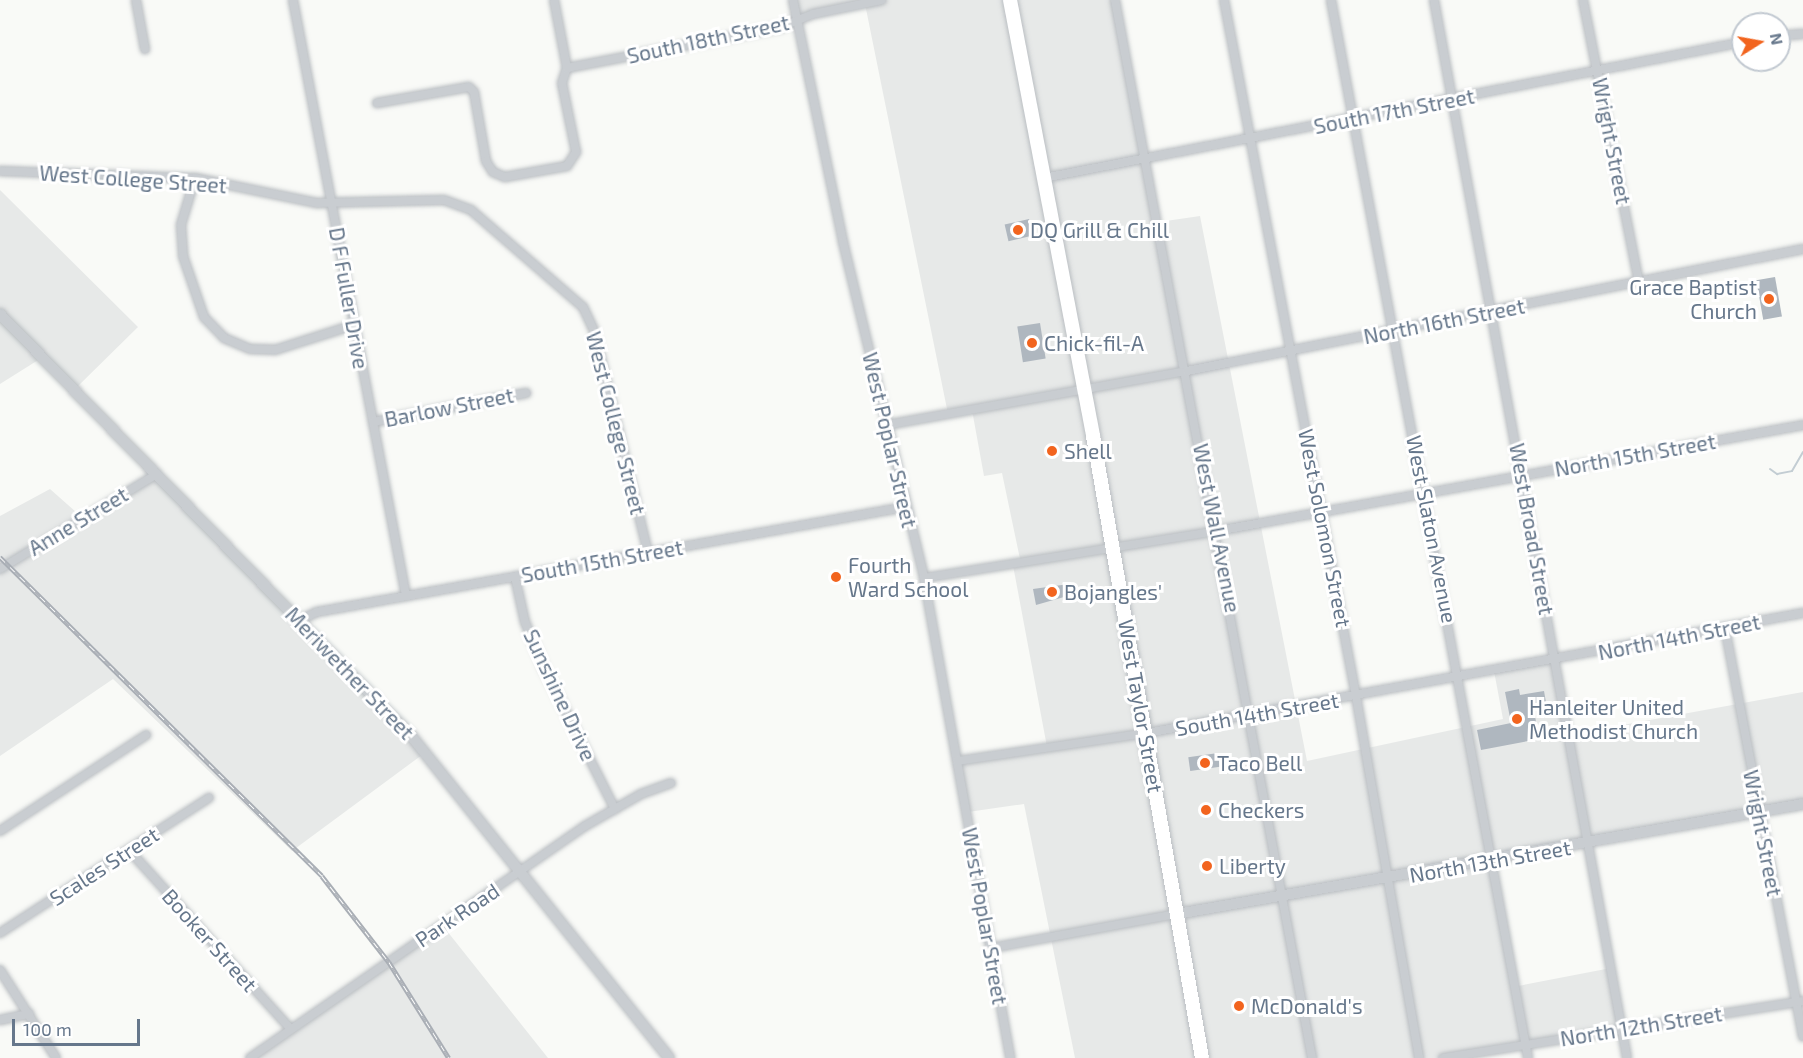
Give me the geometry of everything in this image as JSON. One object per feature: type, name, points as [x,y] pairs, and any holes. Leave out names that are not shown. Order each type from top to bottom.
[{"type":"main road","name":"West Taylor Street","points":[[1010,0],[1085,390],[1147,733],[1202,1058]]},
{"type":"street","points":[[136,0],[145,49]]},
{"type":"street","name":"D F Fuller Drive","points":[[293,0],[406,596]]},
{"type":"street","points":[[377,103],[469,87],[474,92],[486,161],[493,172],[505,177],[567,166],[574,160],[562,82],[567,68],[554,0]]},
{"type":"street","name":"West Poplar Street","points":[[794,0],[886,425],[924,578],[1010,1058]]},
{"type":"street","name":"South 18th Street","points":[[567,68],[798,20],[882,0]]},
{"type":"street","name":"West Wall Avenue","points":[[1115,0],[1218,531],[1312,1058]]},
{"type":"street","name":"West Solomon Street","points":[[1224,0],[1356,696],[1419,1058]]},
{"type":"street","name":"West Slaton Avenue","points":[[1331,0],[1426,493],[1528,1058]]},
{"type":"street","name":"West Broad Street","points":[[1434,0],[1591,844],[1627,1058]]},
{"type":"street","name":"Wright Street","points":[[1583,0],[1639,282]]},
{"type":"street","name":"South 17th Street","points":[[1044,178],[1598,73],[1731,45]]},
{"type":"street","name":"West College Street","points":[[0,171],[195,178],[332,204],[444,200],[471,210],[582,307],[594,331],[648,552]]},
{"type":"street","points":[[195,178],[181,225],[183,256],[204,317],[224,338],[250,349],[275,350],[354,325]]},
{"type":"street","name":"North 16th Street","points":[[886,425],[1187,371],[1803,249]]},
{"type":"street","name":"Meriwether Street","points":[[0,314],[412,737],[669,1058]]},
{"type":"street","name":"Barlow Street","points":[[373,422],[526,393]]},
{"type":"street","name":"North 15th Street","points":[[1113,547],[1218,531],[1803,425]]},
{"type":"street","name":"Anne Street","points":[[0,569],[157,474]]},
{"type":"street","name":"South 15th Street","points":[[300,620],[317,612],[905,507]]},
{"type":"street","points":[[924,578],[1113,547]]},
{"type":"street","name":"Sunshine Drive","points":[[515,577],[525,622],[540,660],[615,809]]},
{"type":"street","name":"North 14th Street","points":[[1556,661],[1803,613]]},
{"type":"street","name":"Wright Street","points":[[1725,628],[1759,813],[1799,1002],[1803,1037]]},
{"type":"street","name":"South 14th Street","points":[[957,761],[1147,733],[1556,661]]},
{"type":"street","points":[[0,831],[146,735]]},
{"type":"street","name":"Park Road","points":[[250,1058],[615,809],[670,783]]},
{"type":"street","name":"Scales Street","points":[[0,933],[208,798]]},
{"type":"street","name":"North 13th Street","points":[[1177,914],[1591,844],[1803,804]]},
{"type":"street","name":"Booker Street","points":[[129,850],[291,1029]]},
{"type":"street","points":[[991,948],[1177,914]]},
{"type":"street","points":[[0,970],[56,1058]]},
{"type":"street","name":"North 12th Street","points":[[1443,1058],[1526,1043],[1799,1002]]},
{"type":"street","points":[[0,1020],[28,1014]]},
{"type":"shaded area","points":[[793,0],[1117,0],[1159,222],[1200,216],[1307,761],[1503,719],[1494,671],[1554,659],[1568,735],[1803,692],[1803,804],[1491,859],[1513,987],[1611,968],[1620,1028],[1453,1058],[1075,1058],[1024,804],[968,812],[961,761],[1047,747],[1012,560],[1020,559],[1002,473],[984,476],[972,410],[948,414],[865,4],[796,17]]},
{"type":"shaded area","points":[[0,190],[138,327],[76,388],[43,357],[0,384]]},
{"type":"shaded area","points":[[155,478],[426,752],[292,851],[113,679],[0,756],[0,516],[50,489],[85,520]]},
{"type":"shaded area","points":[[443,926],[548,1058],[257,1058]]},
{"type":"building","name":"DQ Grill & Chill","points":[[1029,219],[1033,236],[1008,241],[1005,225]]},
{"type":"building","name":"Grace Baptist Church","points":[[1775,277],[1782,316],[1763,320],[1756,280]]},
{"type":"building","name":"Chick-fil-A","points":[[1040,323],[1046,359],[1023,362],[1017,327]]},
{"type":"building","name":"Bojangles'","points":[[1069,584],[1071,595],[1036,605],[1033,589]]},
{"type":"building","name":"Hanleiter United Methodist Church","points":[[1519,689],[1520,695],[1544,691],[1547,708],[1534,710],[1539,739],[1481,750],[1477,730],[1511,723],[1505,692]]},
{"type":"building","name":"Taco Bell","points":[[1218,753],[1220,767],[1190,771],[1188,757]]},
{"type":"waterway","points":[[1770,469],[1777,474],[1792,471],[1803,452]]},
{"type":"railway","points":[[0,557],[322,876],[389,962],[449,1058]]},
{"type":"place","name":"DQ Grill & Chill","points":[[1018,230]]},
{"type":"place","name":"Grace Baptist Church","points":[[1769,299]]},
{"type":"place","name":"Chick-fil-A","points":[[1032,343]]},
{"type":"place","name":"Shell","points":[[1052,451]]},
{"type":"place","name":"Fourth Ward School","points":[[836,577]]},
{"type":"place","name":"Bojangles'","points":[[1052,592]]},
{"type":"place","name":"Hanleiter United Methodist Church","points":[[1517,719]]},
{"type":"place","name":"Taco Bell","points":[[1205,763]]},
{"type":"place","name":"Checkers","points":[[1206,810]]},
{"type":"place","name":"Liberty","points":[[1207,866]]},
{"type":"place","name":"McDonald's","points":[[1239,1006]]}]
